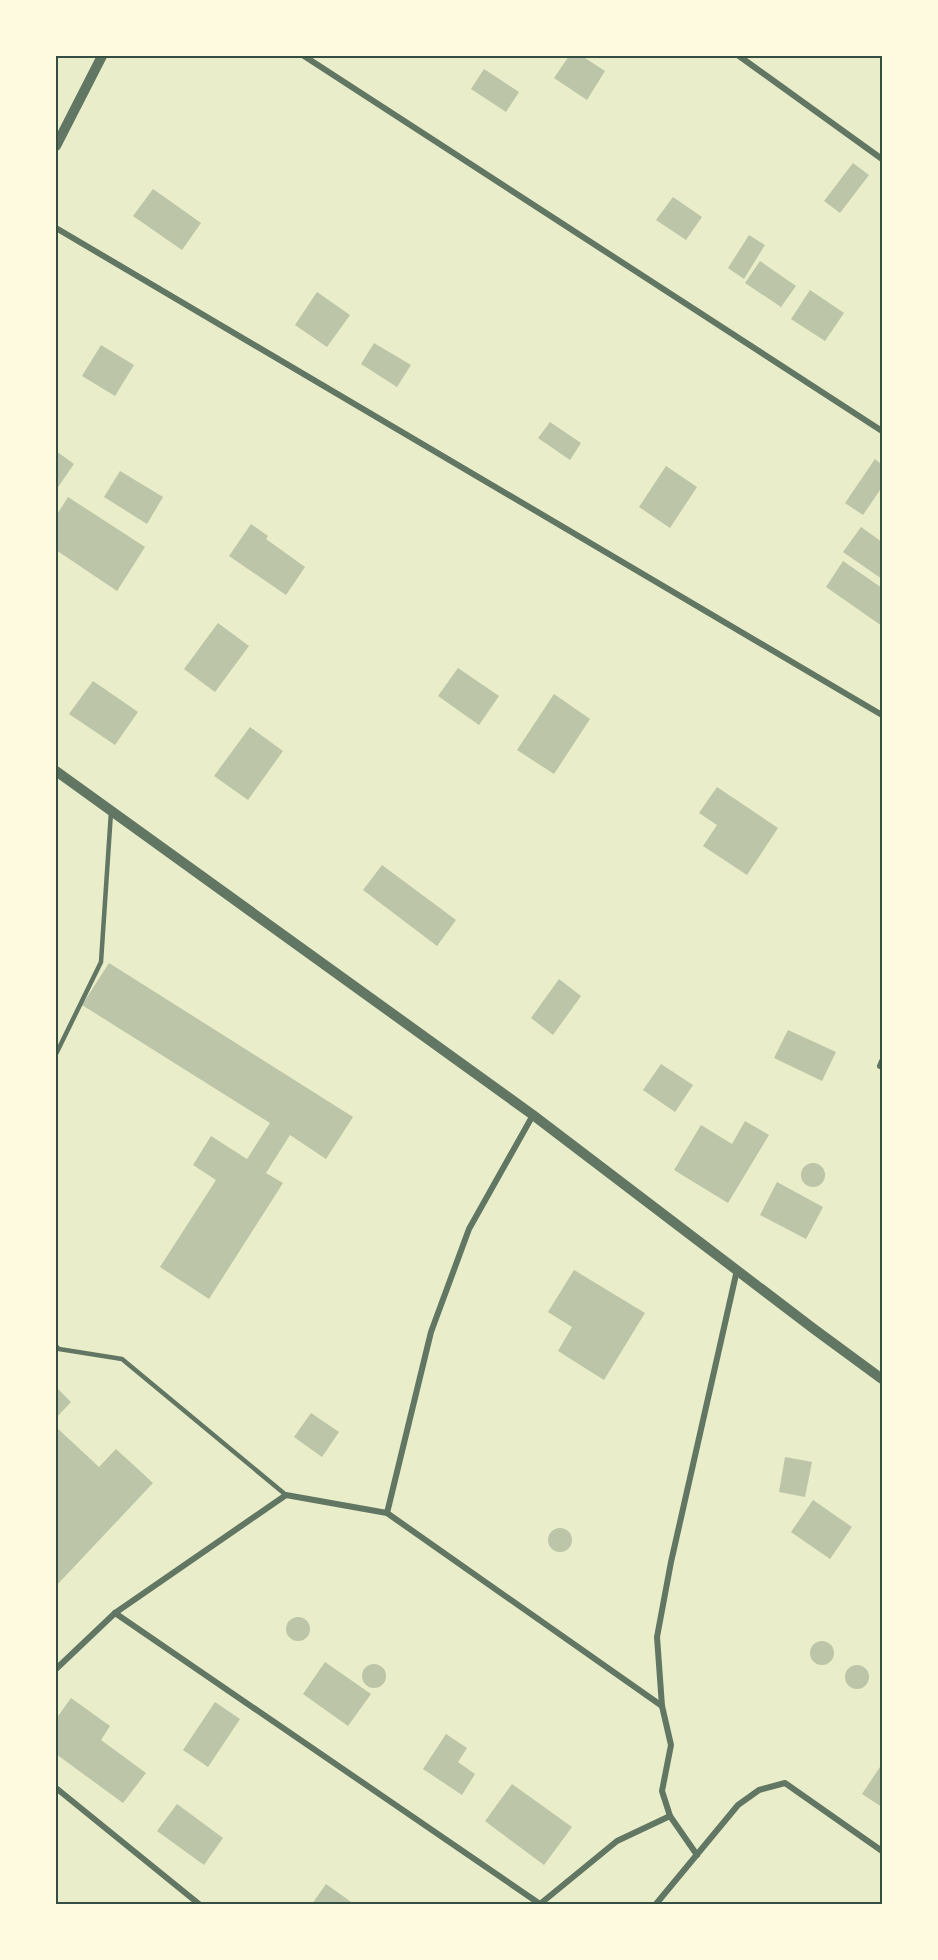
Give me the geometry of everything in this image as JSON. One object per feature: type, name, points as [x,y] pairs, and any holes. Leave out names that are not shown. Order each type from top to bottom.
[{"type":"street","points":[[56,146],[102,56]]},
{"type":"street","points":[[304,56],[882,431]]},
{"type":"street","points":[[739,56],[882,159]]},
{"type":"street","points":[[56,228],[882,715]]},
{"type":"street","points":[[56,771],[533,1114],[882,1379]]},
{"type":"street","points":[[387,1513],[435,1322],[469,1229],[533,1114]]},
{"type":"street","points":[[697,1855],[670,1816],[662,1791],[671,1744],[662,1706],[657,1637],[737,1270]]},
{"type":"street","points":[[56,1669],[116,1613],[286,1495],[387,1513],[662,1706]]},
{"type":"street","points":[[116,1613],[540,1904],[617,1841],[670,1816]]},
{"type":"street","points":[[656,1905],[738,1804],[759,1790],[786,1783],[882,1851]]},
{"type":"street","points":[[56,1788],[199,1905]]},
{"type":"lane","points":[[56,1054],[101,962],[111,812]]},
{"type":"lane","points":[[56,1346],[59,1349],[122,1359],[286,1495]]},
{"type":"building","points":[[569,56],[582,56],[605,71],[587,100],[554,78]]},
{"type":"building","points":[[484,69],[519,92],[506,112],[471,89]]},
{"type":"building","points":[[853,163],[869,175],[840,213],[824,201]]},
{"type":"building","points":[[153,189],[201,223],[182,250],[133,216]]},
{"type":"building","points":[[673,197],[702,217],[686,240],[656,220]]},
{"type":"building","points":[[749,235],[765,245],[744,279],[728,268]]},
{"type":"building","points":[[760,261],[796,286],[781,307],[745,283]]},
{"type":"building","points":[[810,290],[844,313],[825,341],[791,319]]},
{"type":"building","points":[[317,292],[350,315],[327,347],[295,325]]},
{"type":"building","points":[[374,343],[411,365],[397,387],[361,364]]},
{"type":"building","points":[[101,345],[134,365],[115,396],[82,376]]},
{"type":"building","points":[[550,422],[581,443],[570,460],[538,438]]},
{"type":"building","points":[[56,451],[74,464],[56,490]]},
{"type":"building","points":[[875,459],[882,465],[882,487],[863,515],[845,503]]},
{"type":"building","points":[[666,466],[697,487],[670,528],[639,507]]},
{"type":"building","points":[[120,471],[163,497],[147,524],[104,497]]},
{"type":"building","points":[[68,497],[145,547],[117,591],[56,550],[56,516]]},
{"type":"building","points":[[251,524],[268,536],[266,539],[305,567],[286,595],[229,556]]},
{"type":"building","points":[[861,527],[882,542],[882,579],[843,552]]},
{"type":"building","points":[[843,561],[882,588],[882,626],[826,587]]},
{"type":"building","points":[[218,623],[249,646],[215,692],[184,669]]},
{"type":"building","points":[[458,668],[499,696],[479,725],[438,696]]},
{"type":"building","points":[[93,681],[138,712],[115,745],[69,714]]},
{"type":"building","points":[[554,694],[590,719],[554,774],[517,750]]},
{"type":"building","points":[[250,727],[283,751],[248,800],[214,776]]},
{"type":"building","points":[[717,787],[778,828],[747,875],[703,846],[717,825],[699,813]]},
{"type":"building","points":[[382,865],[456,920],[437,946],[363,890]]},
{"type":"building","points":[[109,963],[353,1117],[326,1159],[290,1135],[266,1173],[283,1183],[209,1299],[160,1267],[216,1180],[193,1165],[211,1136],[247,1159],[270,1123],[82,1005]]},
{"type":"building","points":[[559,979],[581,996],[553,1035],[531,1018]]},
{"type":"building","points":[[788,1030],[836,1052],[822,1081],[774,1058]]},
{"type":"building","points":[[661,1064],[693,1085],[675,1112],[643,1090]]},
{"type":"building","points":[[745,1121],[769,1135],[728,1203],[674,1170],[701,1125],[732,1144]]},
{"type":"building","points":[[813,1163],[822,1166],[825,1175],[822,1184],[813,1187],[804,1184],[801,1175],[804,1166]]},
{"type":"building","points":[[777,1182],[823,1207],[806,1239],[760,1215]]},
{"type":"building","points":[[574,1270],[645,1313],[604,1380],[558,1351],[572,1327],[548,1312]]},
{"type":"building","points":[[56,1387],[71,1402],[56,1418]]},
{"type":"building","points":[[311,1413],[339,1432],[322,1457],[294,1437]]},
{"type":"building","points":[[56,1427],[99,1467],[116,1449],[153,1483],[56,1586]]},
{"type":"building","points":[[785,1457],[812,1462],[805,1497],[779,1492]]},
{"type":"building","points":[[813,1500],[852,1527],[830,1559],[791,1532]]},
{"type":"building","points":[[560,1528],[569,1531],[572,1540],[569,1549],[560,1552],[551,1549],[548,1540],[551,1531]]},
{"type":"building","points":[[298,1617],[307,1620],[310,1629],[307,1638],[298,1641],[289,1638],[286,1629],[289,1620]]},
{"type":"building","points":[[822,1641],[831,1644],[834,1653],[831,1662],[822,1665],[813,1662],[810,1653],[813,1644]]},
{"type":"building","points":[[325,1662],[371,1694],[348,1726],[303,1694]]},
{"type":"building","points":[[374,1664],[383,1667],[386,1676],[383,1685],[374,1688],[365,1685],[362,1676],[365,1667]]},
{"type":"building","points":[[857,1665],[866,1668],[869,1677],[866,1686],[857,1689],[848,1686],[845,1677],[848,1668]]},
{"type":"building","points":[[71,1698],[110,1726],[101,1740],[146,1773],[123,1803],[56,1754],[56,1719]]},
{"type":"building","points":[[215,1702],[240,1719],[208,1767],[183,1750]]},
{"type":"building","points":[[446,1734],[467,1748],[458,1762],[475,1774],[462,1795],[423,1769]]},
{"type":"building","points":[[882,1764],[882,1807],[862,1794]]},
{"type":"building","points":[[512,1784],[572,1827],[544,1865],[485,1821]]},
{"type":"building","points":[[177,1804],[223,1838],[204,1865],[157,1831]]},
{"type":"building","points":[[326,1884],[354,1904],[312,1904]]}]
